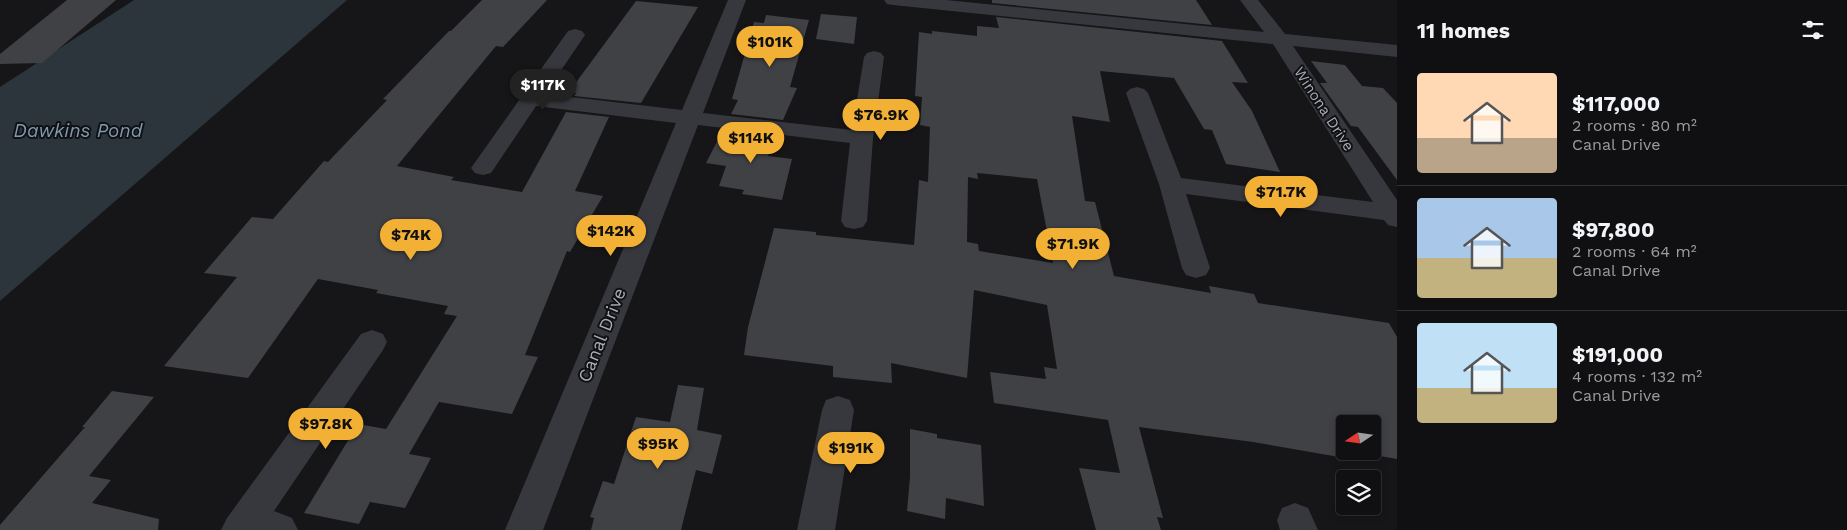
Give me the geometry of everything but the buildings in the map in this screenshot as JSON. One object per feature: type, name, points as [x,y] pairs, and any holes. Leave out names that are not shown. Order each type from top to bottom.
[{"type":"street","name":"Canal Drive","points":[[524,530],[737,0]]},
{"type":"street","points":[[893,0],[1397,51]]},
{"type":"street","name":"Winona Drive","points":[[1250,0],[1279,39],[1396,215]]},
{"type":"street","points":[[483,168],[576,35]]},
{"type":"street","points":[[854,221],[862,138],[874,57]]},
{"type":"street","points":[[1137,93],[1171,184],[1196,268]]},
{"type":"street","points":[[529,100],[862,138]]},
{"type":"street","points":[[1171,184],[1396,215]]},
{"type":"street","points":[[255,527],[372,342]]},
{"type":"street","points":[[816,530],[838,410]]},
{"type":"water","name":"Dawkins Pond","points":[[134,0],[347,0],[0,301],[0,87]]}]
